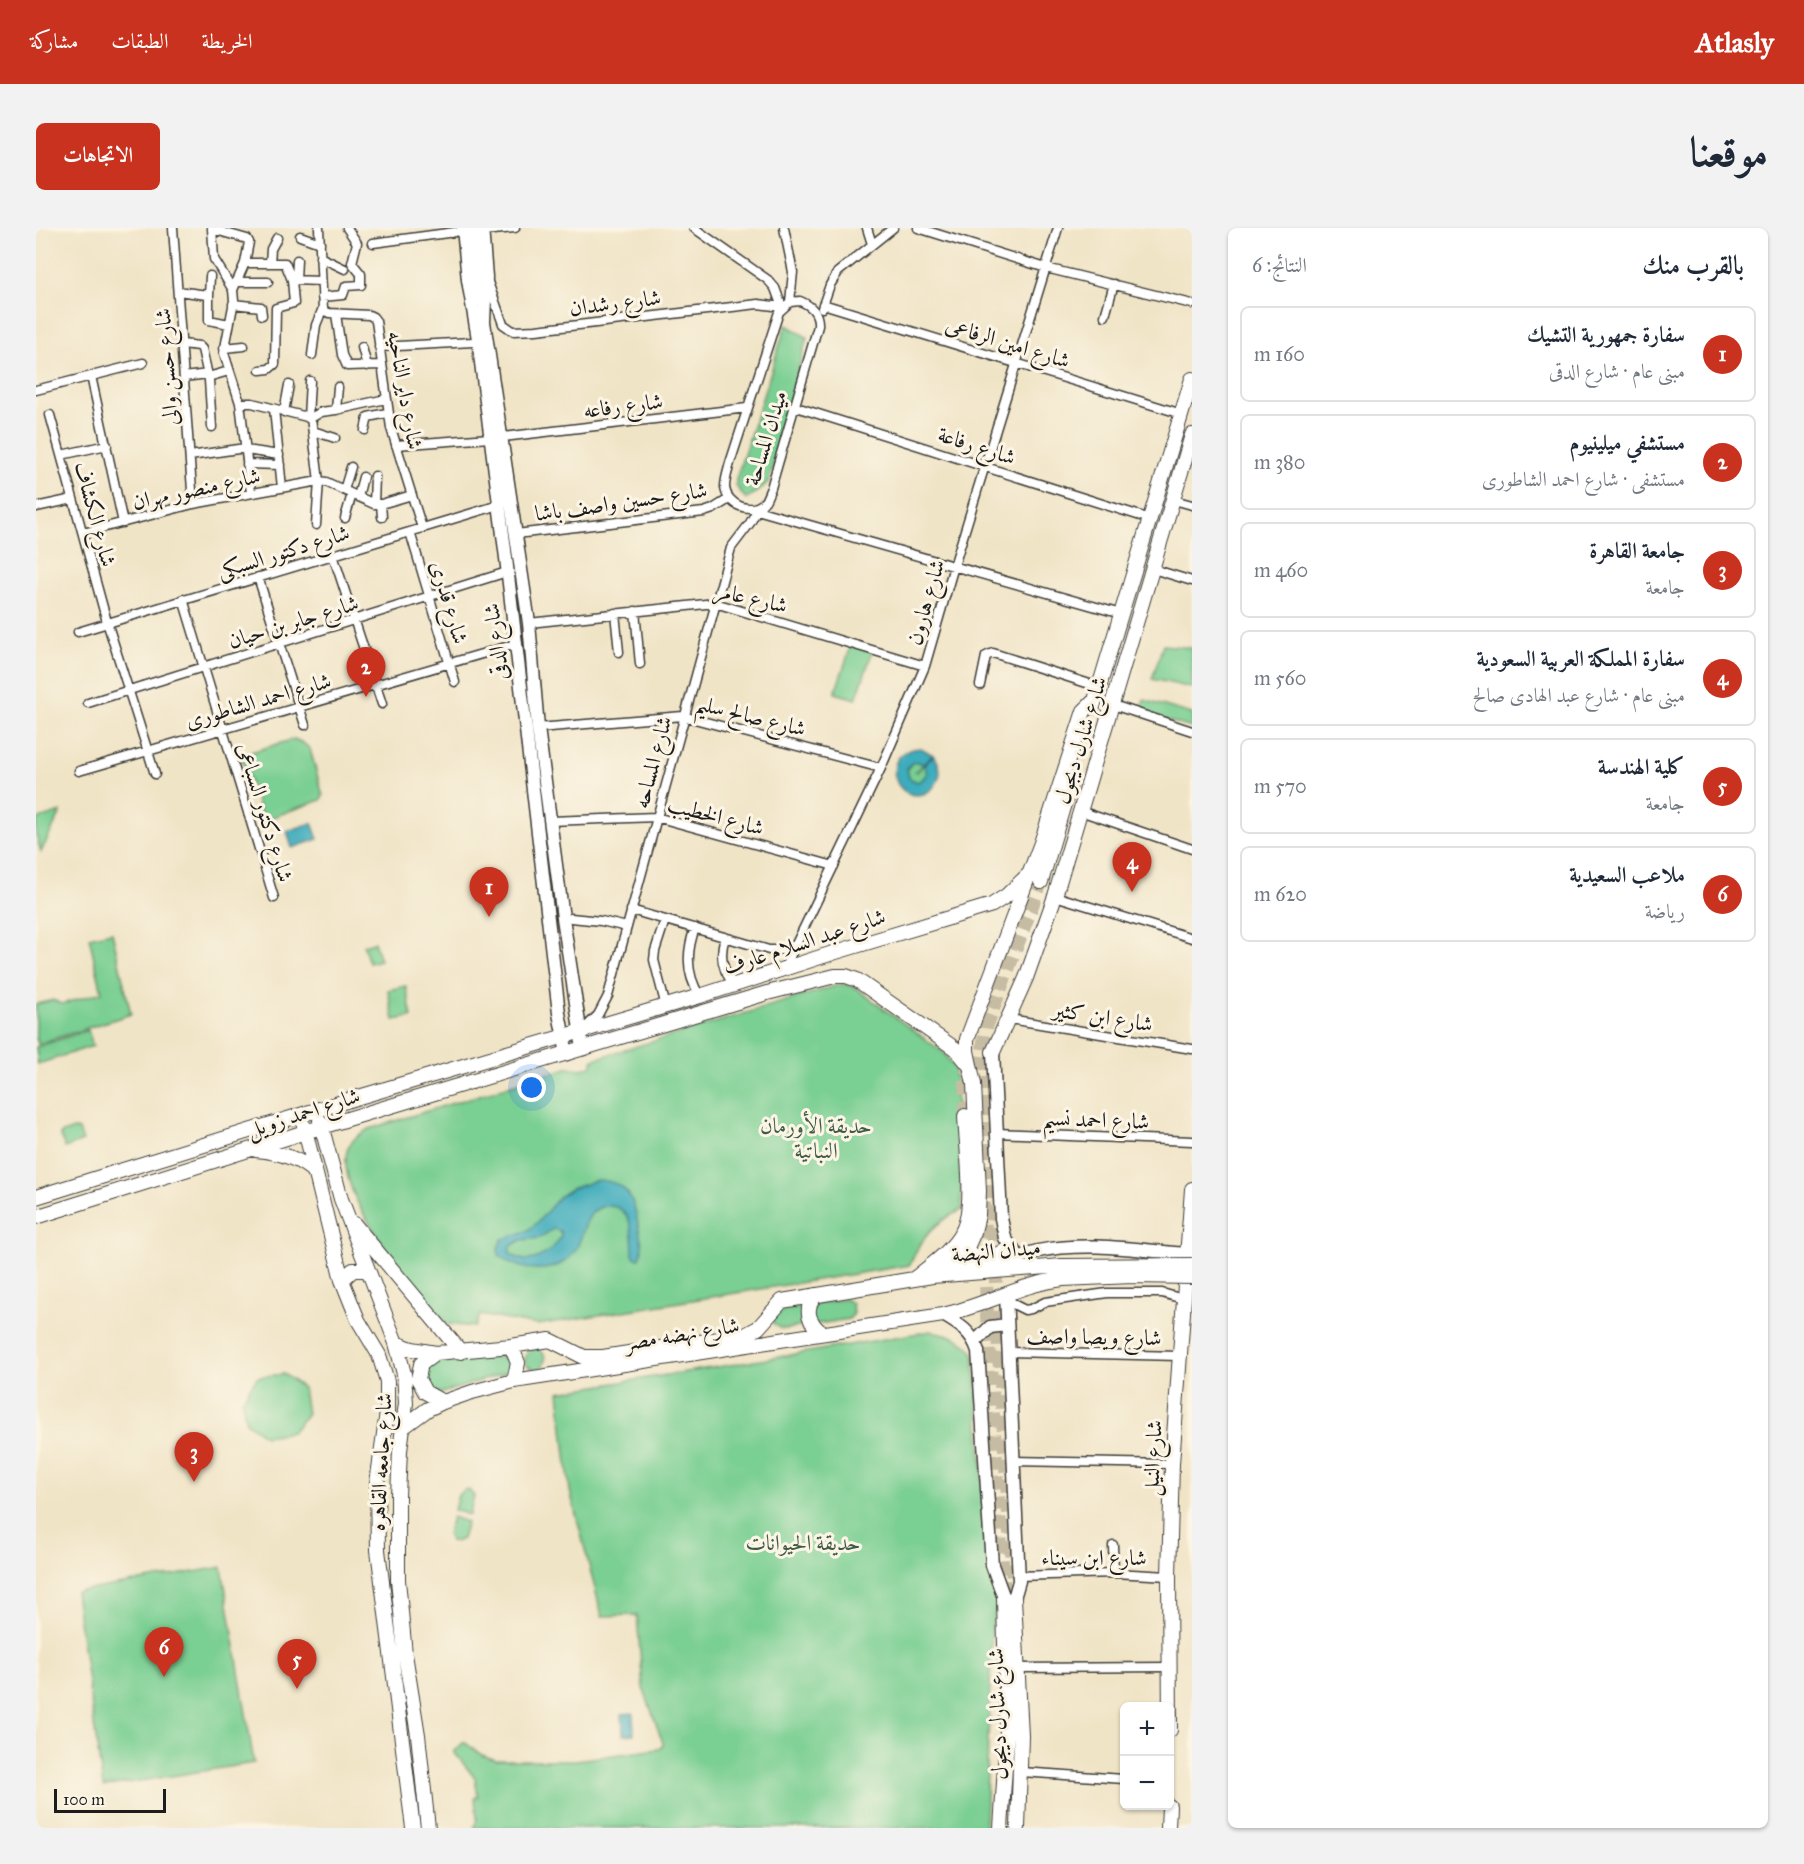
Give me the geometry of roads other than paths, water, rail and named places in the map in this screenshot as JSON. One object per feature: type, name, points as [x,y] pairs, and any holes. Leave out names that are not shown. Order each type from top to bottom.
[{"type":"main road","points":[[458,229],[477,280]]},
{"type":"main road","name":"شارع الدقى","points":[[458,229],[463,296],[469,331],[479,354],[516,534],[529,623],[538,728],[550,821],[583,1049]]},
{"type":"main road","points":[[478,229],[479,354]]},
{"type":"main road","name":"شارع الدقى","points":[[477,280],[484,322],[496,437],[499,505],[560,1013],[567,1054]]},
{"type":"main road","name":"شارع شارل ديجول","points":[[966,1250],[974,1232],[979,1207],[974,1084],[967,1051],[967,1039],[1035,877],[1097,694],[1192,379]]},
{"type":"main road","name":"شارع شارل ديجول","points":[[993,1052],[1043,935],[1192,435]]},
{"type":"main road","name":"شارع عبد السلام عارف","points":[[580,1032],[992,905],[1035,877]]},
{"type":"main road","points":[[784,970],[790,987]]},
{"type":"main road","name":"شارع عبد السلام عارف","points":[[583,1049],[790,987],[835,976],[852,978],[957,1050],[970,1066]]},
{"type":"main road","name":"شارع احمد زويل","points":[[36,1197],[580,1032]]},
{"type":"main road","name":"شارع احمد زويل","points":[[36,1217],[321,1127],[583,1049]]},
{"type":"main road","points":[[993,1052],[1001,1218],[1005,1238],[1015,1252]]},
{"type":"main road","name":"شارع جامعه القاهره","points":[[318,1110],[334,1178],[396,1343],[406,1386],[398,1485],[398,1580],[405,1654],[418,1735],[428,1828]]},
{"type":"main road","name":"شارع جامعه القاهره","points":[[301,1115],[342,1280],[358,1320],[379,1355],[387,1381],[387,1412],[377,1483],[377,1524],[380,1575],[413,1828]]},
{"type":"main road","points":[[913,1279],[944,1255],[962,1234],[968,1217],[965,1116]]},
{"type":"main road","points":[[222,1140],[227,1148],[227,1158]]},
{"type":"main road","points":[[254,1149],[288,1157],[309,1167],[315,1173]]},
{"type":"main road","name":"شارع النيل","points":[[1170,1702],[1169,1576],[1172,1464],[1183,1299],[1189,1259],[1192,1189]]},
{"type":"main road","points":[[347,1216],[461,1352]]},
{"type":"main road","points":[[932,1276],[966,1250],[973,1256],[982,1257],[1015,1252],[1108,1247],[1189,1259]]},
{"type":"main road","points":[[932,1276],[1015,1252]]},
{"type":"main road","points":[[1063,1273],[1189,1259]]},
{"type":"main road","points":[[342,1280],[353,1270],[368,1270]]},
{"type":"main road","points":[[1063,1273],[1192,1277]]},
{"type":"main road","name":"ميدان النهضة","points":[[932,1276],[1063,1273]]},
{"type":"main road","name":"ميدان النهضة","points":[[978,1305],[1063,1273]]},
{"type":"main road","name":"شارع نهضه مصر","points":[[396,1343],[412,1349],[436,1353],[461,1352],[550,1340],[576,1354],[594,1358],[745,1335],[764,1322],[782,1301],[932,1276]]},
{"type":"main road","points":[[943,1315],[965,1328],[975,1342],[978,1351],[993,1565],[1009,1598],[1018,1587],[1018,1575],[1006,1294]]},
{"type":"main road","points":[[816,1295],[809,1305],[809,1317],[822,1333]]},
{"type":"main road","name":"شارع نهضه مصر","points":[[402,1428],[421,1413],[443,1402],[514,1381],[943,1315],[978,1305]]},
{"type":"main road","points":[[975,1342],[990,1327],[1007,1325]]},
{"type":"main road","points":[[511,1346],[518,1363],[514,1381]]},
{"type":"main road","points":[[436,1353],[421,1364],[418,1379],[425,1392],[443,1402]]},
{"type":"main road","name":"شارع شارل ديجول","points":[[1009,1598],[1017,1668],[1021,1772],[1018,1828]]},
{"type":"main road","name":"شارع شارل ديجول","points":[[1001,1828],[1007,1736],[1009,1598]]},
{"type":"main road","points":[[402,1737],[412,1738],[418,1735]]},
{"type":"main road","points":[[1168,1828],[1169,1810]]},
{"type":"street","name":"شارع حسن والى","points":[[173,228],[193,504]]},
{"type":"street","points":[[312,356],[316,325],[322,308],[319,228]]},
{"type":"street","points":[[344,288],[361,285],[361,274],[352,263],[357,240],[347,228]]},
{"type":"street","points":[[478,229],[515,228]]},
{"type":"street","points":[[694,228],[768,280],[786,304],[800,301],[809,305],[815,311],[818,320]]},
{"type":"street","name":"ميدان المساحة","points":[[784,228],[793,272],[786,304],[776,319],[726,479],[725,489],[729,499],[736,505],[746,508],[756,507],[764,502],[771,488],[818,320]]},
{"type":"street","points":[[867,228],[872,244]]},
{"type":"street","points":[[818,320],[830,285],[838,272],[893,228]]},
{"type":"street","points":[[918,228],[1046,268],[1192,304]]},
{"type":"street","name":"شارع هارون","points":[[784,970],[881,768],[925,666],[1058,228]]},
{"type":"street","points":[[235,286],[214,259],[212,229],[247,239],[249,244],[245,263],[235,286],[224,348],[225,361],[240,403],[250,493]]},
{"type":"street","points":[[373,243],[458,229]]},
{"type":"street","points":[[300,236],[320,243]]},
{"type":"street","points":[[270,263],[271,249],[277,238]]},
{"type":"street","points":[[320,257],[343,273],[344,288],[343,295],[322,297]]},
{"type":"street","points":[[260,370],[269,369],[275,364],[276,310],[279,306],[294,303],[297,260]]},
{"type":"street","points":[[245,263],[285,262],[294,280]]},
{"type":"street","points":[[210,276],[208,318],[211,321],[229,324]]},
{"type":"street","points":[[294,280],[321,281]]},
{"type":"street","name":"شارع رشدان","points":[[477,280],[503,324],[513,331],[758,303],[786,304]]},
{"type":"street","points":[[235,286],[268,282]]},
{"type":"street","points":[[1106,316],[1114,284]]},
{"type":"street","points":[[178,291],[209,296]]},
{"type":"street","points":[[233,304],[261,307],[262,315]]},
{"type":"street","name":"شارع امين الرفاعى","points":[[824,304],[1182,414]]},
{"type":"street","name":"شارع داير الناحيه","points":[[322,308],[325,312],[373,317],[376,321],[387,413],[422,528]]},
{"type":"street","points":[[336,314],[342,356],[347,366],[381,365]]},
{"type":"street","points":[[379,347],[473,342]]},
{"type":"street","points":[[182,344],[201,347],[208,375],[212,427]]},
{"type":"street","points":[[224,348],[244,346]]},
{"type":"street","points":[[362,347],[367,366]]},
{"type":"street","points":[[36,390],[143,363]]},
{"type":"street","points":[[184,377],[229,371]]},
{"type":"street","points":[[92,376],[123,523]]},
{"type":"street","points":[[310,381],[310,418],[319,481],[316,525]]},
{"type":"street","points":[[284,412],[289,385]]},
{"type":"street","points":[[336,410],[338,387]]},
{"type":"street","points":[[240,403],[252,403],[310,418],[321,412],[386,399]]},
{"type":"street","name":"شارع رفاعة","points":[[793,406],[1150,519]]},
{"type":"street","name":"شارع رفاعه","points":[[396,445],[496,437],[747,408]]},
{"type":"street","points":[[274,410],[282,488]]},
{"type":"street","points":[[365,430],[368,417],[387,413]]},
{"type":"street","name":"شارع الكشاف","points":[[50,415],[107,622],[155,774]]},
{"type":"street","points":[[313,431],[335,438]]},
{"type":"street","points":[[61,455],[106,445]]},
{"type":"street","points":[[190,456],[245,449],[279,455]]},
{"type":"street","points":[[247,464],[280,465]]},
{"type":"street","points":[[345,518],[351,494],[351,467]]},
{"type":"street","points":[[351,494],[363,477]]},
{"type":"street","points":[[375,477],[377,504],[382,517]]},
{"type":"street","points":[[319,481],[377,504],[412,495]]},
{"type":"street","name":"شارع منصور مهران","points":[[83,533],[193,504],[319,481]]},
{"type":"street","points":[[36,507],[73,499]]},
{"type":"street","name":"شارع حسين واصف باشا","points":[[516,534],[704,512],[729,499]]},
{"type":"street","points":[[1174,500],[1192,505]]},
{"type":"street","name":"شارع المساحه","points":[[580,1032],[594,1020],[605,1003],[730,548],[764,502]]},
{"type":"street","name":"شارع دكتور السبكى","points":[[78,632],[499,505]]},
{"type":"street","points":[[757,510],[1121,614]]},
{"type":"street","name":"شارع قدرى","points":[[410,532],[455,682]]},
{"type":"street","points":[[333,555],[382,704]]},
{"type":"street","points":[[1153,569],[1192,581]]},
{"type":"street","name":"شارع جابر بن حيان","points":[[88,703],[507,572]]},
{"type":"street","points":[[258,577],[305,725]]},
{"type":"street","name":"شارع دكتور السباعى","points":[[183,600],[274,898]]},
{"type":"street","name":"شارع عامر","points":[[529,623],[715,603],[925,666]]},
{"type":"street","points":[[635,611],[640,664]]},
{"type":"street","points":[[615,613],[619,652]]},
{"type":"street","name":"شارع احمد الشاطورى","points":[[79,771],[516,644]]},
{"type":"street","points":[[980,685],[986,656],[993,653],[1097,694]]},
{"type":"street","points":[[1113,705],[1192,731]]},
{"type":"street","name":"شارع صالح سليم","points":[[538,728],[683,716],[881,768]]},
{"type":"street","points":[[1080,812],[1192,849]]},
{"type":"street","name":"شارع الخطيب","points":[[550,821],[656,817],[834,866]]},
{"type":"street","points":[[1055,896],[1192,938]]},
{"type":"street","points":[[631,910],[777,951],[793,948],[797,944]]},
{"type":"street","points":[[571,918],[602,921],[627,927]]},
{"type":"street","points":[[665,920],[654,960],[666,1007]]},
{"type":"street","points":[[696,928],[689,947],[689,971],[693,986],[700,996]]},
{"type":"street","points":[[725,937],[721,951],[722,959],[726,975],[735,986]]},
{"type":"street","name":"شارع ابن كثير","points":[[1009,1019],[1192,1049]]},
{"type":"street","name":"شارع احمد نسيم","points":[[998,1133],[1192,1141]]},
{"type":"street","points":[[1006,1294],[1013,1304],[1025,1310],[1045,1302],[1107,1293],[1162,1293],[1183,1299]]},
{"type":"street","name":"شارع ويصا واصف","points":[[1008,1352],[1179,1356]]},
{"type":"street","points":[[1012,1461],[1172,1464]]},
{"type":"street","points":[[1113,1545],[1114,1572]]},
{"type":"street","name":"شارع ابن سيناء","points":[[1018,1575],[1114,1572],[1169,1576]]},
{"type":"street","points":[[1017,1668],[1170,1667]]},
{"type":"street","points":[[1021,1772],[1120,1779]]},
{"type":"water","points":[[921,748],[933,755],[923,764],[912,763],[907,768],[909,778],[917,782],[923,779],[927,773],[924,765],[934,756],[940,772],[933,788],[923,794],[912,794],[903,790],[897,783],[895,765],[908,751]]},
{"type":"water","points":[[312,823],[318,839],[292,848],[287,831]]},
{"type":"water","points":[[597,1180],[617,1184],[624,1189],[633,1202],[642,1244],[640,1258],[633,1255],[632,1232],[628,1218],[618,1208],[608,1206],[603,1206],[593,1212],[585,1225],[576,1249],[560,1264],[550,1268],[528,1269],[499,1255],[498,1248],[502,1239],[527,1231],[538,1222],[560,1196],[571,1189]],"holes":[[[553,1229],[560,1231],[561,1236],[557,1243],[546,1254],[524,1260],[510,1253],[511,1246],[521,1240],[540,1238]]]},
{"type":"water","points":[[633,1713],[634,1734],[623,1735],[622,1714]]},
{"type":"tunnel","points":[[982,1112],[981,1064],[986,1027],[1041,882]]},
{"type":"tunnel","points":[[965,1116],[966,1077],[970,1061]]},
{"type":"tunnel","points":[[988,1101],[999,1351],[1014,1597]]},
{"type":"tunnel","points":[[984,1203],[987,1314],[1004,1595]]},
{"type":"place","name":"مستشفي ميلينيوم","points":[[366,697]]},
{"type":"place","name":"سفارة المملكة العربية السعودية","points":[[1132,892]]},
{"type":"place","name":"سفارة جمهورية التشيك","points":[[489,917]]},
{"type":"place","name":"جامعة القاهرة","points":[[194,1482]]},
{"type":"place","name":"ملاعب السعيدية","points":[[164,1677]]},
{"type":"place","name":"كلية الهندسة","points":[[297,1689]]},
{"type":"park label","name":"حديقة الأورمان النباتية","points":[[816,1138]]},
{"type":"park label","name":"حديقة الحيوانات","points":[[803,1542]]}]
